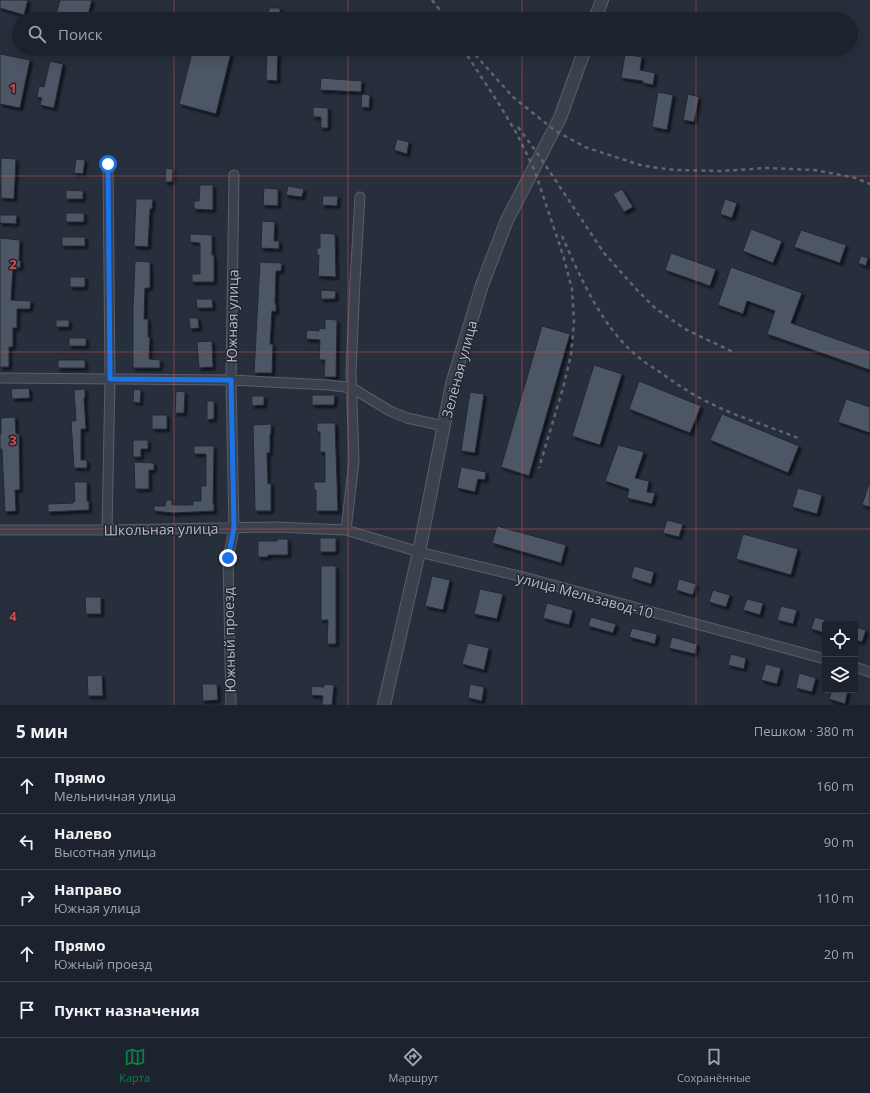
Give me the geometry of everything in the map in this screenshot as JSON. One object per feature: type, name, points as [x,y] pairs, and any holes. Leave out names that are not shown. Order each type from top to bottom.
[{"type":"street","points":[[598,12],[602,0]]},
{"type":"street","name":"Зелёная улица","points":[[384,705],[419,552],[452,384],[482,284],[508,220],[560,118],[582,56]]},
{"type":"street","points":[[107,530],[110,379],[108,164]]},
{"type":"street","name":"Южная улица","points":[[234,175],[231,380],[234,528]]},
{"type":"street","points":[[346,530],[354,461],[351,372],[360,196]]},
{"type":"street","points":[[0,378],[231,380],[329,385],[352,388],[390,411],[407,418],[444,426]]},
{"type":"street","name":"Школьная улица","points":[[0,530],[276,527],[346,530]]},
{"type":"street","name":"Южный проезд","points":[[231,705],[228,558],[234,528]]},
{"type":"street","name":"улица Мельзавод-10","points":[[346,530],[419,552],[530,579],[822,658]]},
{"type":"street","points":[[858,669],[870,672]]},
{"type":"building","points":[[0,0],[28,0],[25,12],[14,12],[0,8]]},
{"type":"building","points":[[60,0],[92,0],[89,12],[57,12]]},
{"type":"building","points":[[269,8],[280,8],[280,12],[269,12]]},
{"type":"building","points":[[0,54],[30,60],[20,108],[0,104]]},
{"type":"building","points":[[191,56],[230,56],[216,114],[179,104]]},
{"type":"building","points":[[267,56],[278,56],[277,81],[266,80]]},
{"type":"building","points":[[625,56],[642,57],[640,70],[655,73],[653,85],[643,83],[643,81],[621,78]]},
{"type":"building","points":[[50,61],[63,64],[54,108],[40,105],[42,98],[37,97],[39,86],[44,87]]},
{"type":"building","points":[[321,78],[362,81],[361,92],[320,90]]},
{"type":"building","points":[[658,92],[673,95],[667,130],[652,127]]},
{"type":"building","points":[[362,94],[370,95],[369,108],[361,107]]},
{"type":"building","points":[[688,94],[699,97],[694,122],[683,120]]},
{"type":"building","points":[[313,107],[328,108],[328,128],[321,128],[321,117],[313,117]]},
{"type":"building","points":[[397,139],[409,142],[407,154],[394,150]]},
{"type":"building","points":[[1,158],[16,159],[14,199],[1,198]]},
{"type":"building","points":[[76,159],[85,160],[83,174],[74,173]]},
{"type":"building","points":[[166,168],[173,169],[172,182],[165,182]]},
{"type":"building","points":[[200,185],[213,185],[213,210],[194,209],[194,201],[199,201]]},
{"type":"building","points":[[288,186],[304,189],[302,197],[286,195]]},
{"type":"building","points":[[264,188],[278,189],[278,206],[263,205]]},
{"type":"building","points":[[622,189],[633,207],[624,212],[613,194]]},
{"type":"building","points":[[66,190],[83,191],[83,199],[66,199]]},
{"type":"building","points":[[323,196],[338,196],[337,206],[322,205]]},
{"type":"building","points":[[136,199],[153,199],[152,209],[150,209],[148,247],[134,246]]},
{"type":"building","points":[[725,199],[737,203],[732,218],[720,214]]},
{"type":"building","points":[[66,213],[84,213],[84,222],[66,222]]},
{"type":"building","points":[[0,215],[17,215],[16,224],[0,223]]},
{"type":"building","points":[[262,221],[275,222],[274,241],[279,241],[279,249],[261,248]]},
{"type":"building","points":[[751,229],[782,241],[773,263],[743,251]]},
{"type":"building","points":[[801,230],[846,245],[840,263],[794,247]]},
{"type":"building","points":[[320,233],[335,234],[336,277],[318,276],[319,255],[317,255],[317,248],[320,248]]},
{"type":"building","points":[[190,234],[212,235],[214,282],[192,282],[192,274],[200,274],[200,243],[190,242]]},
{"type":"building","points":[[62,237],[85,237],[85,246],[62,246]]},
{"type":"building","points":[[0,238],[20,240],[20,268],[13,268],[11,300],[31,301],[30,309],[17,309],[17,328],[13,328],[13,347],[9,347],[9,367],[0,367]]},
{"type":"building","points":[[671,253],[716,269],[710,286],[665,270]]},
{"type":"building","points":[[861,256],[868,258],[866,266],[858,263]]},
{"type":"building","points":[[135,261],[150,262],[150,288],[145,288],[144,319],[148,319],[148,337],[150,337],[149,359],[160,360],[160,368],[133,368]]},
{"type":"building","points":[[260,262],[282,263],[281,271],[276,271],[276,312],[272,311],[270,344],[273,344],[272,373],[254,373]]},
{"type":"building","points":[[731,267],[802,293],[791,323],[870,351],[870,370],[767,334],[775,311],[747,301],[743,314],[718,305]]},
{"type":"building","points":[[70,277],[85,277],[85,287],[70,287]]},
{"type":"building","points":[[321,290],[336,291],[335,299],[321,299]]},
{"type":"building","points":[[196,299],[212,299],[213,308],[197,308]]},
{"type":"building","points":[[189,318],[198,318],[199,328],[190,329]]},
{"type":"building","points":[[325,319],[337,320],[336,377],[324,377],[325,360],[319,360],[320,340],[306,339],[307,330],[319,331],[319,328],[325,329]]},
{"type":"building","points":[[56,320],[69,320],[69,327],[56,327]]},
{"type":"building","points":[[542,326],[570,334],[529,476],[501,467]]},
{"type":"building","points":[[69,338],[86,338],[86,346],[69,346]]},
{"type":"building","points":[[212,341],[213,367],[199,368],[197,342]]},
{"type":"building","points":[[58,360],[85,360],[85,368],[58,368]]},
{"type":"building","points":[[594,365],[622,374],[600,445],[572,436]]},
{"type":"building","points":[[639,381],[701,406],[690,433],[629,409]]},
{"type":"building","points":[[29,388],[30,398],[12,399],[11,389]]},
{"type":"building","points":[[85,389],[84,398],[86,429],[81,429],[81,460],[87,460],[87,468],[74,468],[71,421],[76,421],[74,390]]},
{"type":"building","points":[[134,389],[141,390],[140,403],[133,402]]},
{"type":"building","points":[[176,391],[185,392],[184,413],[175,413]]},
{"type":"building","points":[[470,392],[484,394],[475,453],[461,451]]},
{"type":"building","points":[[312,395],[335,395],[334,405],[312,405]]},
{"type":"building","points":[[252,396],[264,396],[264,405],[252,406]]},
{"type":"building","points":[[846,399],[870,407],[870,433],[838,422]]},
{"type":"building","points":[[207,401],[214,401],[214,419],[207,420]]},
{"type":"building","points":[[722,414],[799,446],[788,473],[710,440]]},
{"type":"building","points":[[152,415],[167,415],[167,429],[152,429]]},
{"type":"building","points":[[15,417],[16,434],[19,434],[20,490],[15,490],[16,511],[5,512],[2,449],[0,449],[1,418]]},
{"type":"building","points":[[317,423],[335,423],[338,511],[316,511],[316,490],[314,490],[314,482],[325,482],[325,452],[320,452],[320,432],[317,432]]},
{"type":"building","points":[[271,424],[270,453],[267,453],[268,484],[271,483],[271,511],[255,511],[253,425]]},
{"type":"building","points":[[133,440],[148,440],[148,449],[141,449],[141,457],[133,457]]},
{"type":"building","points":[[618,445],[644,452],[635,478],[649,481],[647,492],[655,493],[652,504],[627,498],[629,489],[605,481]]},
{"type":"building","points":[[194,446],[214,446],[214,511],[173,513],[154,511],[154,506],[165,506],[166,500],[172,500],[172,505],[193,505],[193,501],[201,501],[201,486],[206,486],[206,454],[194,454]]},
{"type":"building","points":[[134,462],[154,463],[154,470],[149,470],[149,489],[135,489]]},
{"type":"building","points":[[461,467],[486,472],[485,480],[478,479],[475,492],[457,488]]},
{"type":"building","points":[[74,482],[87,482],[87,501],[89,501],[89,510],[48,512],[48,504],[73,503],[75,501]]},
{"type":"building","points":[[870,484],[870,507],[862,505]]},
{"type":"building","points":[[798,488],[822,495],[817,514],[792,507]]},
{"type":"building","points":[[667,520],[683,524],[679,537],[663,533]]},
{"type":"building","points":[[497,526],[566,545],[561,563],[492,543]]},
{"type":"building","points":[[743,534],[798,549],[791,575],[736,559]]},
{"type":"building","points":[[320,538],[336,538],[336,552],[320,552]]},
{"type":"building","points":[[277,539],[288,539],[288,555],[268,555],[268,557],[258,557],[258,541],[277,541]]},
{"type":"building","points":[[321,566],[336,566],[336,644],[327,644],[328,620],[321,620]]},
{"type":"building","points":[[634,566],[654,572],[651,584],[631,578]]},
{"type":"building","points":[[432,576],[450,580],[443,610],[425,606]]},
{"type":"building","points":[[679,579],[696,584],[693,595],[676,590]]},
{"type":"building","points":[[480,589],[503,594],[497,619],[474,614]]},
{"type":"building","points":[[713,590],[730,595],[726,607],[709,602]]},
{"type":"building","points":[[85,597],[101,597],[101,614],[86,614]]},
{"type":"building","points":[[747,599],[763,603],[760,615],[743,610]]},
{"type":"building","points":[[547,603],[573,610],[569,625],[543,618]]},
{"type":"building","points":[[781,606],[797,610],[793,624],[777,620]]},
{"type":"building","points":[[591,617],[616,624],[613,633],[588,626]]},
{"type":"building","points":[[815,617],[825,620],[822,621],[822,632],[811,629]]},
{"type":"building","points":[[632,628],[657,634],[655,644],[629,637]]},
{"type":"building","points":[[858,628],[866,630],[862,642],[858,641]]},
{"type":"building","points":[[672,637],[697,644],[695,654],[669,648]]},
{"type":"building","points":[[468,643],[489,648],[484,670],[462,664]]},
{"type":"building","points":[[731,654],[746,658],[744,669],[728,665]]},
{"type":"building","points":[[766,664],[781,668],[777,684],[761,680]]},
{"type":"building","points":[[799,673],[816,678],[812,692],[796,688]]},
{"type":"building","points":[[102,675],[103,696],[88,696],[87,676]]},
{"type":"building","points":[[202,684],[217,684],[218,700],[203,701]]},
{"type":"building","points":[[324,684],[334,685],[332,705],[322,705],[323,696],[311,695],[312,686],[324,687]]},
{"type":"building","points":[[470,684],[484,687],[482,701],[468,698]]},
{"type":"building","points":[[831,693],[847,693],[845,704],[829,699]]},
{"type":"railway","points":[[432,0],[441,12]]},
{"type":"railway","points":[[468,56],[517,134],[534,169],[563,255],[572,289],[574,321],[571,355],[563,388],[539,468]]},
{"type":"railway","points":[[476,56],[513,97],[554,130],[585,147],[640,165],[676,170],[720,171],[767,168],[814,170],[856,178],[870,184]]},
{"type":"railway","points":[[518,127],[540,157],[604,253],[637,290],[655,308],[685,329],[735,353]]},
{"type":"railway","points":[[562,236],[576,268],[593,300],[613,331],[637,356],[694,395],[736,415],[798,438]]},
{"type":"route","points":[[108,164],[110,379],[231,380],[234,528],[228,558]]}]
